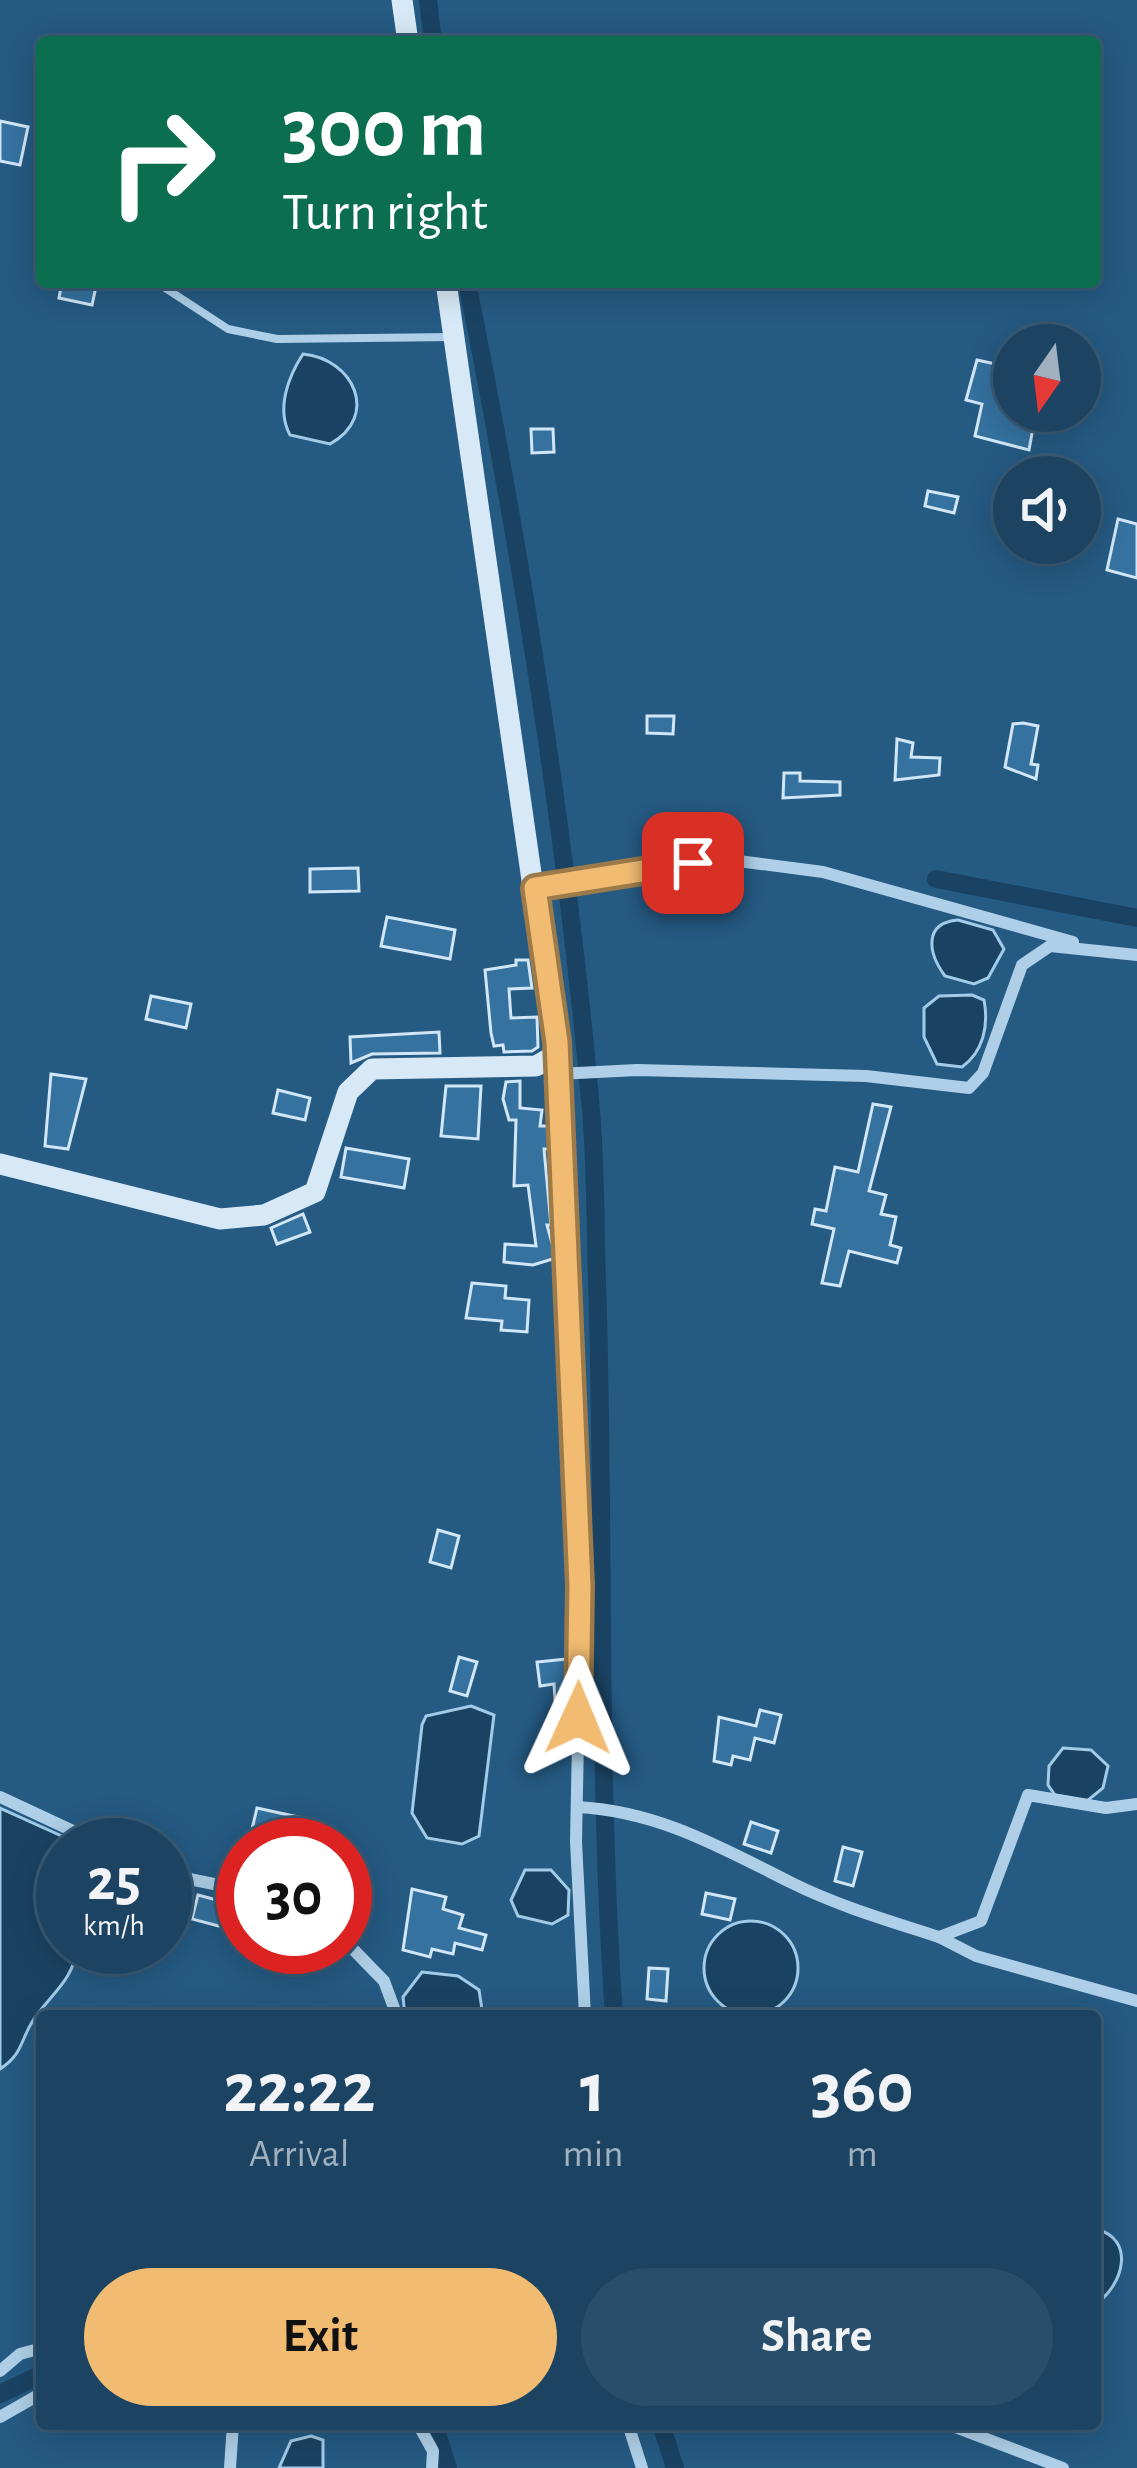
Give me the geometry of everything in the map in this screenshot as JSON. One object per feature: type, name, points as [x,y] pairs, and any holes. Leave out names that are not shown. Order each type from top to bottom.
[{"type":"street","points":[[402,0],[408,36]]},
{"type":"street","points":[[447,288],[557,1064],[580,1586],[577,1807],[585,2010]]},
{"type":"street","points":[[535,888],[723,860],[823,872],[1091,947],[1137,955]]},
{"type":"street","points":[[0,1164],[220,1219],[264,1215],[315,1192],[348,1092],[372,1069],[557,1064],[866,1076],[969,1088],[978,1084],[1022,965],[1049,946],[1091,947]]},
{"type":"street","points":[[939,1937],[980,1921],[1028,1795],[1084,1806],[1137,1804]]},
{"type":"street","points":[[0,1798],[44,1818]]},
{"type":"street","points":[[577,1807],[626,1810],[665,1821],[794,1885],[939,1937],[976,1956],[1137,2001]]},
{"type":"street","points":[[372,1969],[384,1981],[395,2010]]},
{"type":"street","points":[[0,2371],[20,2354],[36,2350]]},
{"type":"street","points":[[0,2417],[36,2396]]},
{"type":"street","points":[[230,2468],[233,2430]]},
{"type":"street","points":[[422,2430],[434,2451],[432,2468]]},
{"type":"street","points":[[630,2430],[642,2468]]},
{"type":"street","points":[[963,2430],[1063,2468]]},
{"type":"lane","points":[[165,288],[228,329],[278,339],[454,337]]},
{"type":"water","points":[[303,354],[336,366],[354,390],[354,419],[330,444],[290,435],[286,425],[286,393]]},
{"type":"water","points":[[958,920],[993,930],[1004,949],[988,978],[974,984],[945,976],[932,949],[939,927]]},
{"type":"water","points":[[972,995],[984,1000],[986,1019],[980,1046],[962,1067],[937,1064],[924,1037],[924,1008],[939,996]]},
{"type":"water","points":[[471,1706],[494,1715],[479,1836],[462,1844],[427,1838],[412,1813],[422,1725],[426,1716]]},
{"type":"water","points":[[1063,1748],[1091,1750],[1108,1766],[1103,1788],[1087,1801],[1055,1795],[1048,1785],[1049,1766]]},
{"type":"water","points":[[0,1808],[36,1824],[36,1974],[68,1974],[41,2010],[36,2010],[17,2053],[0,2069]]},
{"type":"water","points":[[525,1870],[551,1870],[569,1890],[568,1915],[552,1924],[518,1916],[511,1900]]},
{"type":"water","points":[[751,1921],[769,1925],[794,1950],[798,1968],[794,1986],[770,2010],[732,2010],[708,1986],[704,1968],[708,1950],[733,1925]]},
{"type":"water","points":[[422,1972],[458,1976],[479,1990],[482,2010],[404,2010],[403,1997]]},
{"type":"water","points":[[1101,2231],[1117,2242],[1121,2252],[1118,2275],[1101,2299]]},
{"type":"water","points":[[311,2436],[323,2440],[323,2468],[279,2468],[291,2441]]},
{"type":"building","points":[[0,121],[28,127],[20,165],[0,161]]},
{"type":"building","points":[[61,288],[96,288],[92,305],[59,298]]},
{"type":"building","points":[[977,360],[993,363],[993,432],[1032,432],[1029,450],[975,436],[982,404],[966,400]]},
{"type":"building","points":[[531,429],[553,429],[554,452],[532,453]]},
{"type":"building","points":[[928,491],[958,497],[954,513],[925,506]]},
{"type":"building","points":[[1118,519],[1137,524],[1137,578],[1107,570]]},
{"type":"building","points":[[647,716],[674,716],[673,734],[647,733]]},
{"type":"building","points":[[1013,724],[1038,726],[1031,764],[1038,765],[1036,779],[1005,767]]},
{"type":"building","points":[[897,739],[913,743],[911,757],[940,758],[939,775],[895,780]]},
{"type":"building","points":[[784,773],[800,773],[800,781],[840,782],[840,795],[783,798]]},
{"type":"building","points":[[358,868],[359,891],[310,892],[310,869]]},
{"type":"building","points":[[387,917],[455,930],[450,959],[381,946]]},
{"type":"building","points":[[516,960],[528,960],[532,988],[509,989],[511,1018],[537,1017],[538,1047],[504,1052],[503,1045],[494,1046],[485,970],[516,965]]},
{"type":"building","points":[[151,996],[191,1004],[186,1028],[146,1019]]},
{"type":"building","points":[[439,1032],[440,1053],[372,1054],[351,1063],[350,1037]]},
{"type":"building","points":[[51,1074],[86,1079],[68,1149],[45,1146]]},
{"type":"building","points":[[520,1081],[520,1108],[542,1110],[540,1126],[550,1126],[551,1149],[544,1149],[551,1225],[547,1225],[556,1258],[533,1265],[504,1262],[505,1244],[536,1246],[528,1185],[514,1186],[516,1120],[509,1120],[503,1099],[506,1082]]},
{"type":"building","points":[[446,1086],[481,1086],[478,1139],[441,1136]]},
{"type":"building","points":[[278,1090],[310,1098],[305,1120],[273,1113]]},
{"type":"building","points":[[873,1104],[891,1107],[869,1191],[886,1195],[881,1214],[896,1217],[890,1245],[901,1248],[897,1263],[849,1251],[840,1286],[822,1283],[834,1229],[812,1224],[815,1209],[826,1211],[835,1167],[858,1172]]},
{"type":"building","points":[[346,1148],[409,1159],[404,1188],[341,1177]]},
{"type":"building","points":[[303,1214],[310,1232],[277,1244],[271,1228]]},
{"type":"building","points":[[472,1283],[506,1286],[505,1298],[529,1300],[527,1332],[501,1330],[502,1321],[466,1318]]},
{"type":"building","points":[[438,1530],[459,1536],[451,1568],[430,1562]]},
{"type":"building","points":[[459,1657],[477,1662],[467,1696],[450,1691]]},
{"type":"building","points":[[567,1659],[568,1716],[556,1717],[554,1684],[540,1686],[537,1662]]},
{"type":"building","points":[[760,1710],[781,1715],[774,1743],[755,1738],[750,1760],[733,1756],[731,1765],[714,1761],[719,1717],[756,1726]]},
{"type":"building","points":[[257,1808],[298,1817],[298,1818],[255,1818]]},
{"type":"building","points":[[751,1822],[778,1831],[771,1853],[744,1844]]},
{"type":"building","points":[[843,1847],[862,1852],[853,1886],[835,1881]]},
{"type":"building","points":[[412,1889],[446,1897],[443,1909],[463,1915],[459,1928],[486,1935],[482,1950],[455,1943],[453,1954],[432,1949],[430,1957],[403,1950]]},
{"type":"building","points":[[706,1893],[735,1899],[730,1920],[702,1914]]},
{"type":"building","points":[[198,1895],[216,1900],[216,1925],[192,1919]]},
{"type":"building","points":[[649,1968],[668,1969],[666,2001],[647,1999]]},
{"type":"waterway","points":[[428,0],[432,36]]},
{"type":"waterway","points":[[468,288],[539,689],[568,894],[592,1122],[605,1832],[614,2010]]},
{"type":"waterway","points":[[936,879],[1137,918]]},
{"type":"waterway","points":[[0,2394],[36,2377]]},
{"type":"waterway","points":[[436,2430],[448,2468]]},
{"type":"waterway","points":[[663,2430],[675,2468]]},
{"type":"route","points":[[578,1718],[580,1586],[557,1042],[535,888],[693,863]]}]
